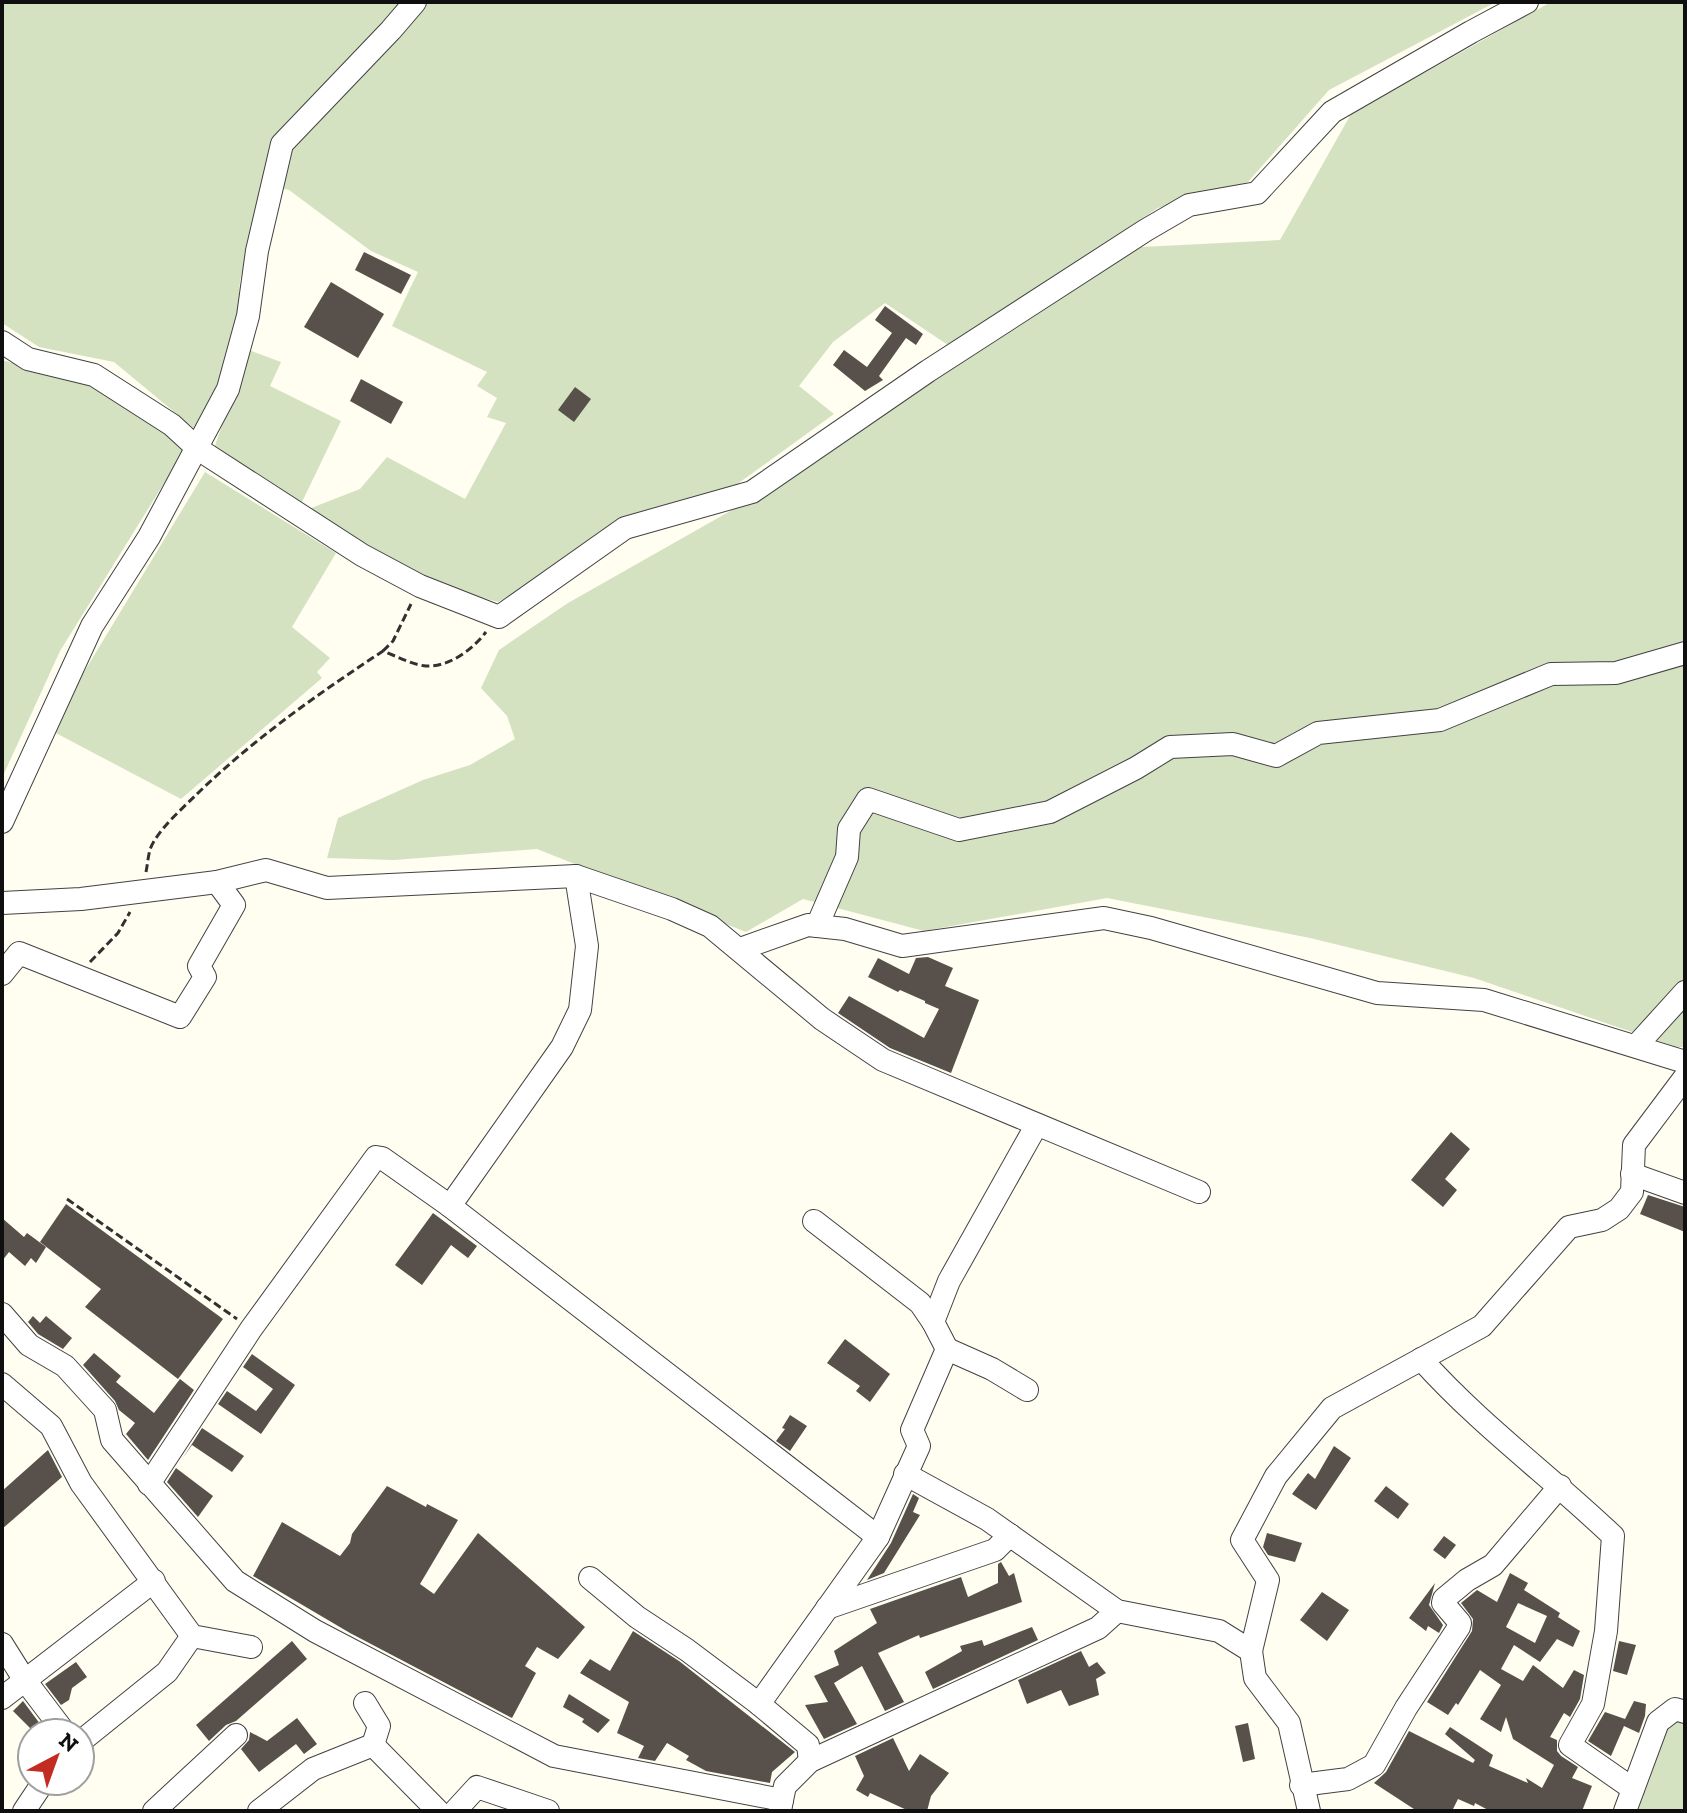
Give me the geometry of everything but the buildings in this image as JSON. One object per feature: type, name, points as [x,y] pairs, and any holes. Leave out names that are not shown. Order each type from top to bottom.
[{"type":"street","points":[[2,822],[92,626],[149,537],[228,389],[248,316],[257,251],[282,144],[415,2]]},
{"type":"street","points":[[2,342],[28,359],[94,375],[172,425],[198,449],[362,555],[420,586],[499,617],[625,528],[752,492],[928,371],[1189,205],[1257,193],[1332,112],[1527,2]]},
{"type":"street","points":[[817,926],[847,857],[849,829],[868,799],[959,830],[1050,812],[1170,747],[1233,744],[1276,756],[1318,733],[1440,720],[1551,674],[1616,673],[1685,653]]},
{"type":"street","points":[[2,903],[142,892],[217,882],[266,870],[327,888],[576,876],[672,909],[710,926],[822,1019],[883,1060],[1199,1192]]},
{"type":"street","points":[[450,1206],[562,1047],[580,1010],[587,946],[576,876]]},
{"type":"street","points":[[2,974],[19,953],[180,1017],[205,977],[199,966],[234,905],[217,882]]},
{"type":"street","points":[[740,949],[808,925],[845,929],[902,946],[1104,918],[1151,928],[1377,993],[1484,1000],[1685,1062]]},
{"type":"street","points":[[1636,1046],[1685,992]]},
{"type":"street","points":[[1309,1811],[1289,1723],[1255,1678],[1251,1651],[1268,1580],[1242,1540],[1276,1476],[1332,1408],[1482,1326],[1569,1227],[1602,1220],[1619,1209],[1632,1192],[1634,1145],[1685,1077]]},
{"type":"street","points":[[933,1322],[949,1281],[1036,1126]]},
{"type":"street","points":[[149,1484],[251,1329],[376,1157],[382,1158],[450,1206],[878,1537]]},
{"type":"street","points":[[1632,1174],[1685,1193]]},
{"type":"street","points":[[814,1221],[920,1303],[947,1349],[992,1369],[1027,1390]]},
{"type":"street","points":[[2,1314],[29,1345],[65,1366],[105,1410],[112,1440],[235,1581],[315,1631],[554,1756],[781,1805],[785,1786],[810,1761],[1098,1628],[1117,1611]]},
{"type":"street","points":[[759,1704],[878,1537],[919,1446],[912,1430],[947,1349]]},
{"type":"street","points":[[1421,1359],[1487,1425],[1560,1486],[1613,1536],[1606,1631],[1593,1704],[1570,1745],[1633,1789]]},
{"type":"street","points":[[2,1384],[51,1426],[81,1483],[192,1636],[251,1647]]},
{"type":"street","points":[[905,1474],[987,1519],[1117,1611],[1219,1631],[1251,1651]]},
{"type":"street","points":[[1301,1785],[1348,1779],[1374,1765],[1406,1708],[1459,1627],[1460,1623],[1443,1603],[1444,1599],[1467,1580],[1493,1565],[1560,1486]]},
{"type":"street","points":[[827,1608],[995,1550],[1010,1535]]},
{"type":"street","points":[[590,1578],[637,1617],[759,1704],[808,1745],[810,1761]]},
{"type":"street","points":[[2,1698],[154,1581]]},
{"type":"street","points":[[96,1729],[167,1672],[192,1636]]},
{"type":"street","points":[[2,1644],[53,1717]]},
{"type":"street","points":[[365,1703],[379,1726],[373,1745]]},
{"type":"street","points":[[1625,1811],[1658,1722],[1680,1710]]},
{"type":"street","points":[[154,1811],[236,1735]]},
{"type":"street","points":[[259,1811],[313,1769],[373,1745]]},
{"type":"street","points":[[373,1745],[438,1811]]},
{"type":"street","points":[[455,1811],[477,1787],[548,1811]]},
{"type":"path","points":[[77,976],[118,933],[142,892],[151,845],[174,816],[273,727],[383,651],[393,641],[420,586]]},
{"type":"path","points":[[383,651],[426,666],[450,661],[474,648],[499,617]]},
{"type":"path","points":[[67,1199],[251,1329]]},
{"type":"green space","points":[[2,2],[1496,2],[1329,90],[1248,182],[1158,208],[948,345],[885,303],[833,342],[799,386],[834,414],[736,485],[622,529],[498,602],[427,583],[306,510],[360,489],[387,457],[465,499],[506,423],[487,417],[497,398],[477,386],[487,372],[392,326],[418,272],[371,251],[289,190],[268,185],[240,280],[236,343],[196,430],[114,362],[39,347],[2,323]]},
{"type":"green space","points":[[1551,2],[1685,2],[1685,1047],[1676,1047],[1474,978],[1310,938],[1107,898],[924,931],[803,899],[746,932],[537,849],[394,860],[327,858],[338,818],[423,780],[470,765],[515,739],[507,716],[481,688],[499,650],[568,603],[815,463],[1036,311],[1141,247],[1280,240],[1351,114]]},
{"type":"green space","points":[[249,350],[281,362],[270,386],[341,421],[301,504],[213,451]]},
{"type":"green space","points":[[2,360],[100,388],[169,433],[184,451],[60,651],[2,778]]},
{"type":"green space","points":[[205,472],[336,553],[292,627],[330,658],[317,672],[322,678],[181,799],[52,731],[78,682]]},
{"type":"green space","points":[[1680,1721],[1685,1723],[1685,1811],[1635,1811],[1665,1727]]}]
